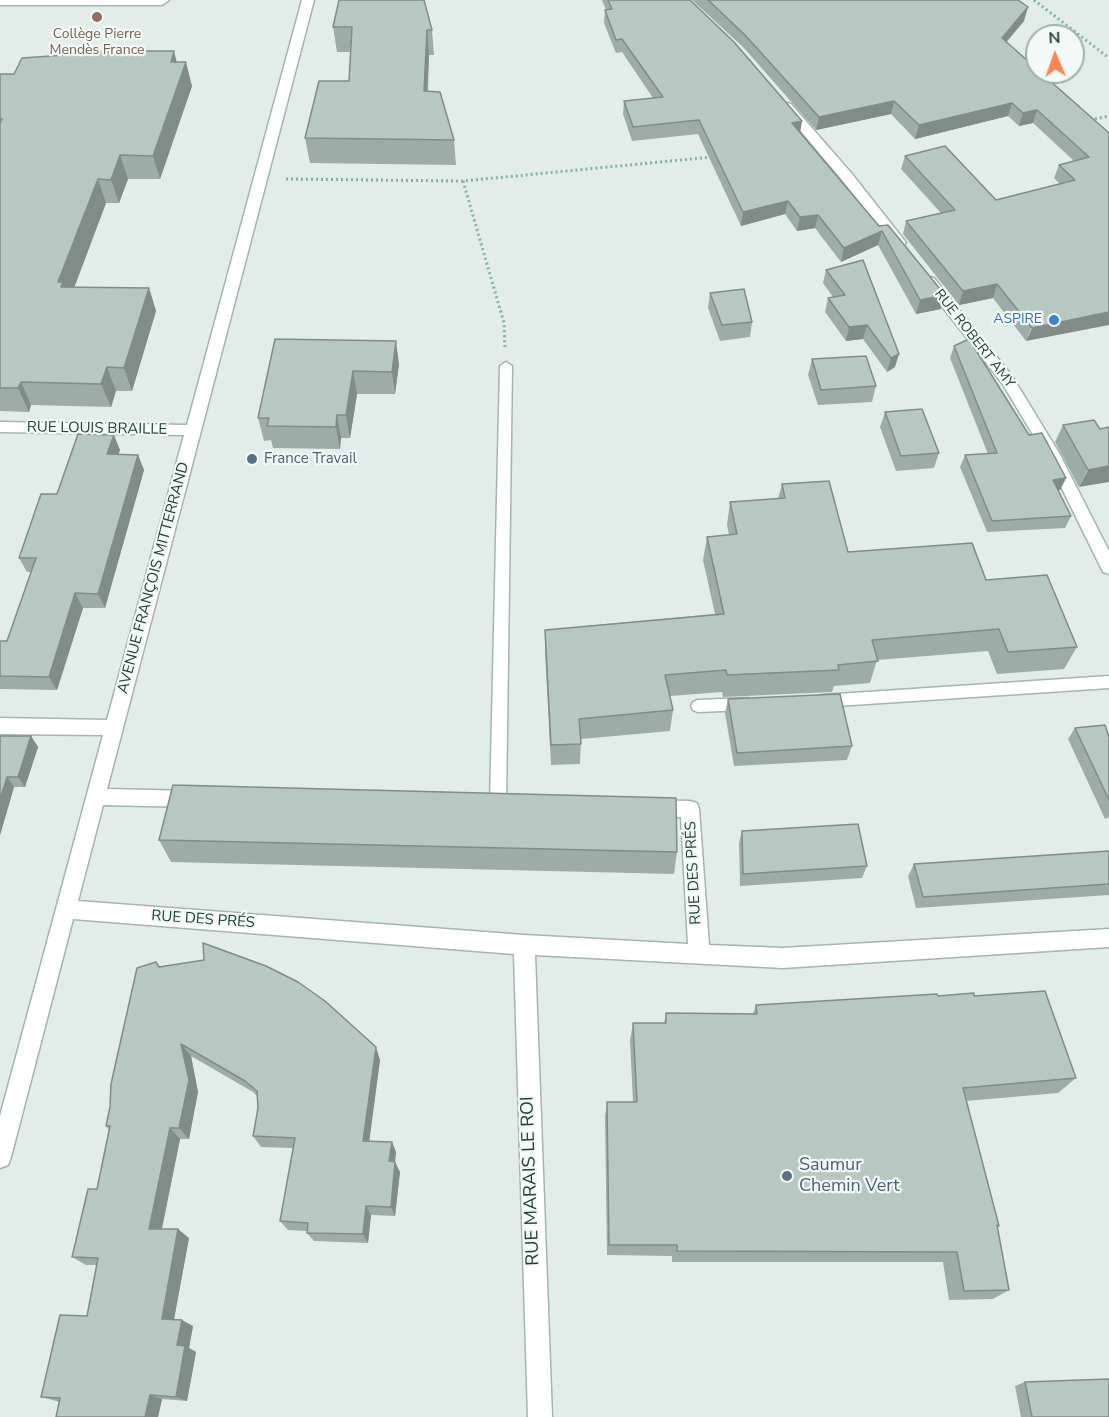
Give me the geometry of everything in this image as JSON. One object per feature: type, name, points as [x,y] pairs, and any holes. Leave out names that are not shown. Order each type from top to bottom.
[{"type":"street","points":[[0,2],[162,3],[163,0]]},
{"type":"street","name":"AVENUE FRANÇOIS MITTERRAND","points":[[0,1157],[308,0]]},
{"type":"street","points":[[777,96],[847,177],[906,251]]},
{"type":"street","name":"RUE ROBERT AMY","points":[[920,269],[1007,380],[1054,457],[1109,568]]},
{"type":"street","name":"RUE LOUIS BRAILLE","points":[[0,427],[193,430]]},
{"type":"street","points":[[0,726],[115,728]]},
{"type":"street","points":[[97,797],[214,800]]},
{"type":"street","points":[[474,805],[520,806]]},
{"type":"street","name":"RUE DES PRÉS","points":[[634,808],[690,809],[699,954]]},
{"type":"street","name":"RUE DES PRÉS","points":[[67,909],[524,945],[783,958],[1109,938]]},
{"type":"street","name":"RUE MARAIS LE ROI","points":[[524,945],[540,1417]]},
{"type":"lane","points":[[498,805],[506,366]]},
{"type":"lane","points":[[804,702],[1109,682]]},
{"type":"lane","points":[[698,706],[757,704]]},
{"type":"path","points":[[1034,0],[1109,58]]},
{"type":"path","points":[[1089,120],[1109,116]]},
{"type":"path","points":[[261,178],[463,181],[714,157]]},
{"type":"path","points":[[463,181],[504,323],[506,366]]},
{"type":"building","points":[[339,0],[424,0],[432,30],[427,30],[424,91],[440,92],[454,140],[305,138],[319,81],[349,81],[352,27],[333,27]]},
{"type":"building","points":[[608,0],[690,0],[734,42],[802,121],[792,123],[879,226],[888,225],[945,295],[920,300],[882,231],[844,248],[818,215],[800,217],[788,201],[743,212],[699,120],[633,127],[624,101],[663,97],[622,39],[616,40],[605,10],[612,9]]},
{"type":"building","points":[[708,0],[1018,0],[1028,7],[1002,38],[1025,58],[1025,84],[1054,84],[1109,133],[1109,312],[1032,328],[997,284],[963,291],[906,221],[955,210],[905,156],[945,146],[996,200],[1075,180],[1059,165],[1089,157],[1037,110],[1023,113],[1012,103],[919,125],[894,101],[819,117],[745,35]]},
{"type":"building","points":[[122,51],[174,51],[171,62],[186,62],[153,156],[120,155],[111,180],[98,179],[58,282],[63,282],[61,287],[149,288],[124,368],[107,367],[101,384],[21,382],[18,388],[0,388],[0,123],[2,119],[0,119],[0,74],[14,74],[22,58]]},
{"type":"building","points":[[863,260],[899,354],[891,358],[867,325],[849,327],[828,298],[845,295],[826,270]]},
{"type":"building","points":[[744,289],[752,322],[722,325],[710,293]]},
{"type":"building","points":[[275,339],[396,341],[392,372],[353,371],[346,415],[337,415],[336,427],[267,426],[269,418],[258,418]]},
{"type":"building","points":[[969,339],[1029,435],[1042,433],[1066,478],[1053,480],[1071,516],[992,521],[965,455],[997,453],[954,346]]},
{"type":"building","points":[[866,356],[876,386],[821,390],[812,359]]},
{"type":"building","points":[[922,409],[939,453],[901,456],[885,412]]},
{"type":"building","points":[[1094,420],[1100,429],[1109,427],[1109,466],[1088,470],[1063,425]]},
{"type":"building","points":[[78,434],[114,435],[107,454],[138,455],[98,594],[75,593],[49,677],[0,676],[0,641],[7,641],[36,558],[19,558],[41,494],[57,494]]},
{"type":"building","points":[[829,481],[848,552],[972,543],[986,580],[1047,575],[1077,647],[1008,652],[999,629],[872,640],[878,661],[838,665],[839,670],[727,675],[726,670],[665,675],[673,710],[579,719],[581,744],[551,745],[545,630],[724,614],[707,537],[737,534],[730,502],[785,498],[782,484]]},
{"type":"building","points":[[840,694],[852,746],[737,753],[728,699]]},
{"type":"building","points":[[1105,725],[1109,737],[1109,800],[1075,728]]},
{"type":"building","points":[[0,736],[31,736],[18,777],[7,777],[0,800]]},
{"type":"building","points":[[173,785],[676,798],[677,852],[159,840]]},
{"type":"building","points":[[858,824],[867,866],[743,874],[742,831]]},
{"type":"building","points":[[1109,851],[1109,884],[923,897],[914,864]]},
{"type":"building","points":[[203,943],[266,966],[298,982],[325,1001],[376,1047],[363,1141],[392,1142],[389,1161],[395,1162],[391,1207],[366,1206],[363,1234],[307,1233],[308,1223],[280,1221],[295,1138],[253,1136],[258,1108],[257,1091],[245,1081],[181,1044],[189,1080],[179,1128],[170,1128],[149,1229],[178,1229],[162,1319],[182,1320],[177,1345],[185,1346],[176,1397],[150,1395],[145,1417],[56,1417],[60,1398],[41,1397],[60,1315],[87,1316],[98,1258],[72,1257],[88,1189],[97,1189],[110,1126],[106,1126],[111,1084],[137,968],[156,962],[159,967],[204,960]]},
{"type":"building","name":"Saumur Chemin Vert","points":[[1045,991],[1076,1078],[963,1088],[999,1226],[997,1225],[1009,1290],[964,1291],[957,1252],[677,1251],[677,1245],[609,1245],[607,1102],[637,1102],[633,1023],[666,1023],[666,1013],[757,1014],[756,1005],[937,994],[938,996],[974,993],[974,996]]},
{"type":"building","points":[[1109,1379],[1109,1417],[1032,1417],[1025,1382]]},
{"type":"place","name":"Collège Pierre Mendès France","points":[[97,17]]},
{"type":"place","name":"ASPIRE","points":[[1054,320]]},
{"type":"place","name":"France Travail","points":[[252,459]]},
{"type":"place","name":"Saumur Chemin Vert","points":[[787,1176]]}]
